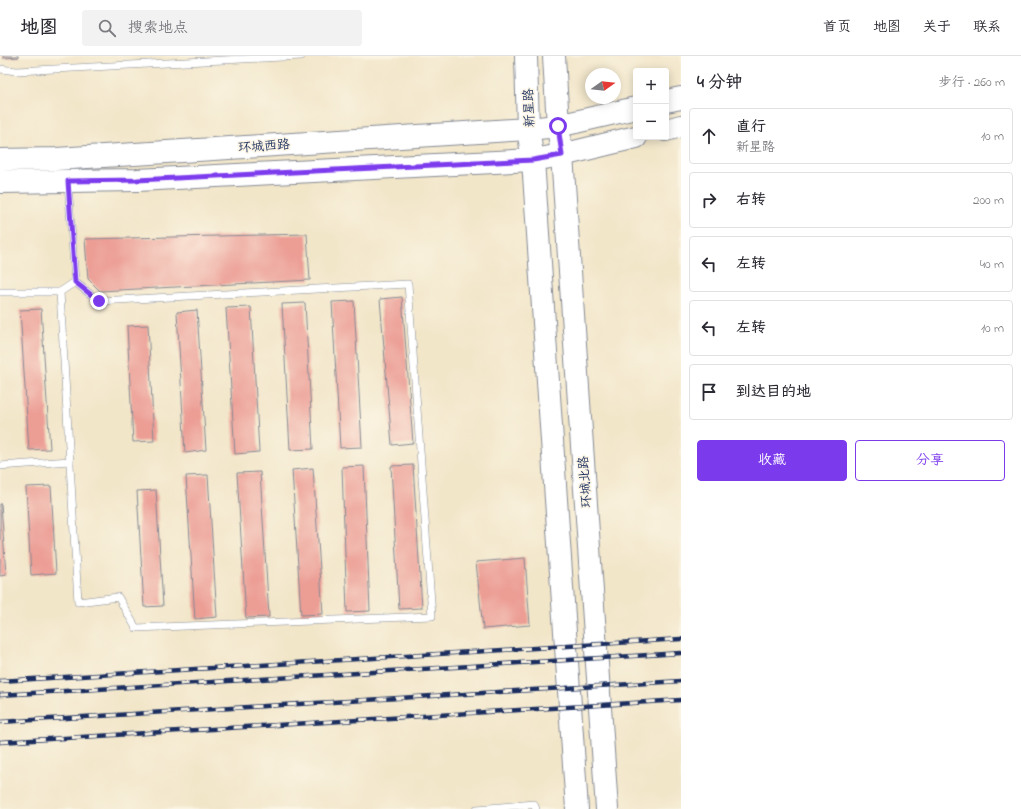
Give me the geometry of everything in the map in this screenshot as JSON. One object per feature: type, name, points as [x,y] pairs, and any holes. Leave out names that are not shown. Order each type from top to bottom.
[{"type":"main road","name":"新星路","points":[[526,56],[528,129],[533,160]]},
{"type":"main road","points":[[554,56],[558,126],[562,155]]},
{"type":"main road","points":[[669,100],[681,98]]},
{"type":"main road","name":"环城西路","points":[[0,160],[56,158],[528,129],[558,126],[633,109]]},
{"type":"main road","points":[[669,129],[681,126]]},
{"type":"main road","points":[[0,182],[137,180],[533,160],[562,155],[633,138]]},
{"type":"main road","name":"环城北路","points":[[562,155],[607,809]]},
{"type":"main road","points":[[533,160],[577,809]]},
{"type":"lane","points":[[0,69],[17,71],[301,56]]},
{"type":"lane","points":[[60,292],[78,602],[118,597],[136,628],[432,616],[408,284],[99,301],[75,282],[68,181]]},
{"type":"lane","points":[[0,292],[60,292],[75,282]]},
{"type":"lane","points":[[0,466],[70,461]]},
{"type":"lane","points":[[477,809],[534,804],[536,809]]},
{"type":"building","points":[[3,56],[18,56],[19,57],[3,58]]},
{"type":"building","points":[[307,234],[310,280],[100,291],[88,279],[85,239]]},
{"type":"building","points":[[402,297],[413,443],[392,445],[380,299]]},
{"type":"building","points":[[354,301],[362,447],[340,448],[332,302]]},
{"type":"building","points":[[305,303],[313,449],[290,450],[282,304]]},
{"type":"building","points":[[251,307],[259,452],[235,454],[226,308]]},
{"type":"building","points":[[41,309],[50,449],[29,450],[20,310]]},
{"type":"building","points":[[197,310],[206,450],[185,453],[177,312]]},
{"type":"building","points":[[148,325],[154,441],[133,442],[127,326]]},
{"type":"building","points":[[413,465],[422,608],[399,609],[391,466]]},
{"type":"building","points":[[364,466],[370,611],[347,612],[342,467]]},
{"type":"building","points":[[313,468],[323,614],[301,615],[292,470]]},
{"type":"building","points":[[260,472],[269,617],[246,618],[237,473]]},
{"type":"building","points":[[208,475],[217,617],[195,619],[186,476]]},
{"type":"building","points":[[51,486],[56,573],[31,575],[26,487]]},
{"type":"building","points":[[156,490],[163,606],[144,607],[137,491]]},
{"type":"building","points":[[0,504],[6,575],[0,576]]},
{"type":"building","points":[[525,558],[530,625],[483,629],[476,562]]},
{"type":"railway","points":[[0,681],[681,639]]},
{"type":"railway","points":[[0,695],[681,653]]},
{"type":"railway","points":[[0,722],[681,681]]},
{"type":"railway","points":[[0,742],[681,700]]},
{"type":"route","points":[[99,301],[75,282],[68,181],[137,180],[533,160],[562,155],[558,126]]}]
